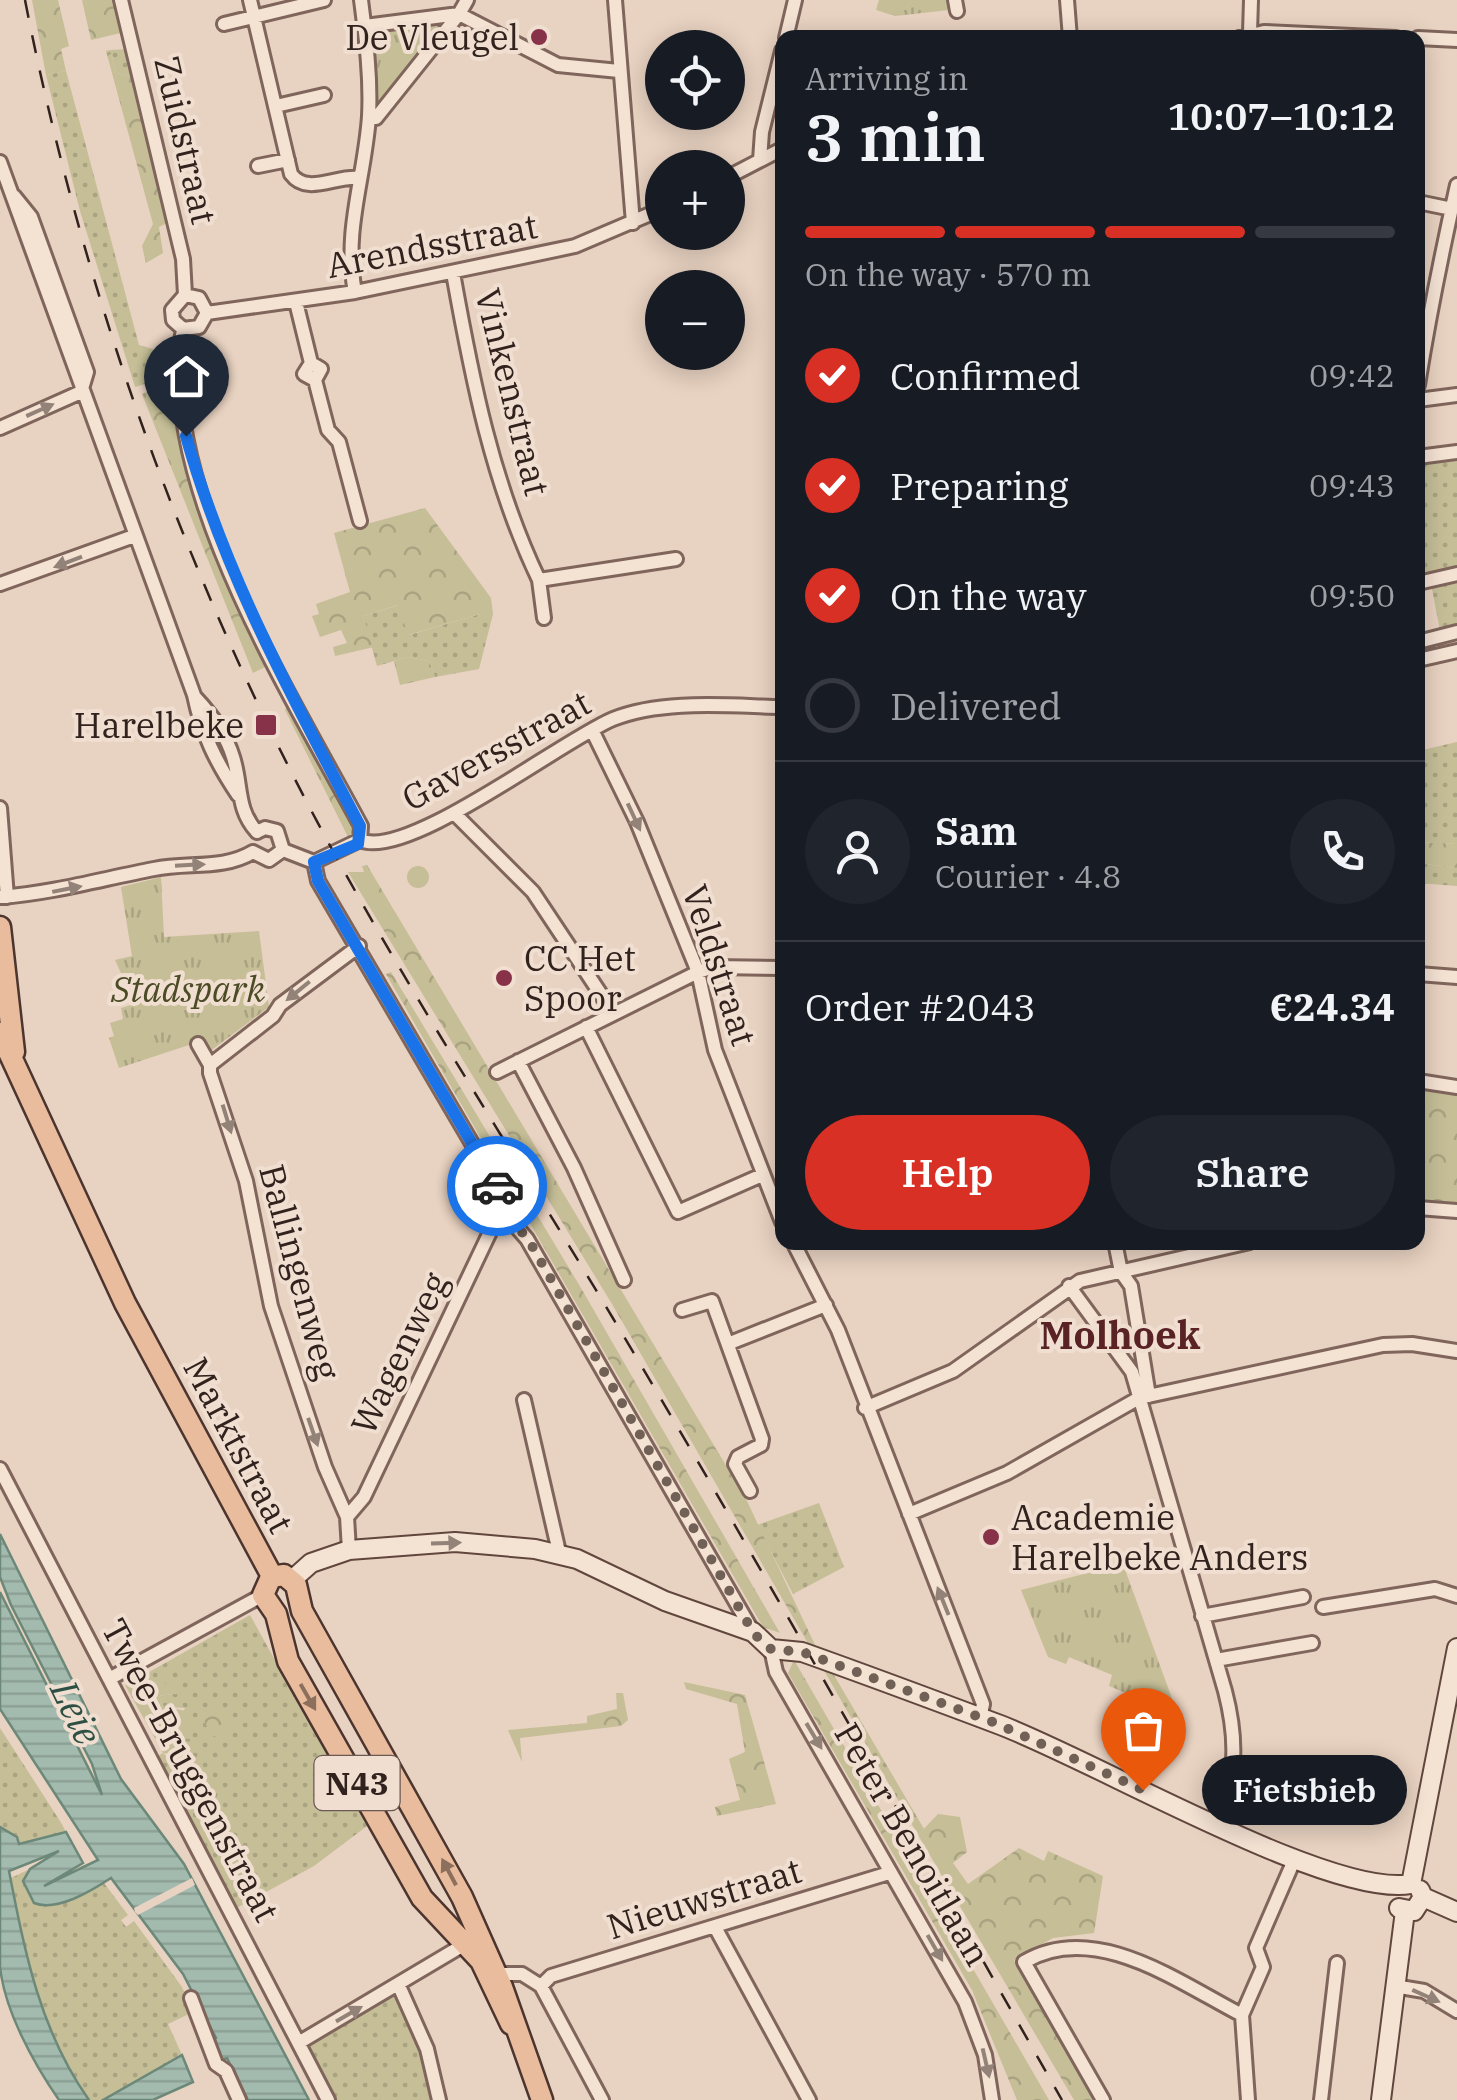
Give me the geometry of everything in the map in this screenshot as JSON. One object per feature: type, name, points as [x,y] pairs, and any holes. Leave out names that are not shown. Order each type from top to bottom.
[{"type":"main road","name":"Marktstraat","points":[[0,926],[7,1067]]},
{"type":"main road","name":"Marktstraat","points":[[0,1033],[7,1067],[114,1272],[125,1303],[279,1591]]},
{"type":"main road","name":"N43","points":[[279,1591],[288,1662],[432,1914],[472,1940]]},
{"type":"main road","name":"N43","points":[[279,1591],[422,1821],[472,1940],[493,1978],[542,2100]]},
{"type":"street","name":"Zuidstraat","points":[[121,0],[183,259],[185,295],[172,310],[173,320],[183,329],[178,391],[208,508],[254,625],[360,826],[360,840]]},
{"type":"street","points":[[250,0],[288,160],[297,182],[308,186],[359,178]]},
{"type":"street","points":[[224,24],[324,0]]},
{"type":"street","points":[[354,292],[348,257],[369,118],[361,0]]},
{"type":"street","points":[[369,118],[376,118],[466,0]]},
{"type":"street","points":[[614,0],[633,223]]},
{"type":"street","points":[[788,30],[795,0]]},
{"type":"street","points":[[1066,0],[1069,30]]},
{"type":"street","points":[[1245,30],[1251,0]]},
{"type":"street","points":[[365,26],[459,14],[558,65],[619,71]]},
{"type":"street","points":[[1425,38],[1457,40]]},
{"type":"street","points":[[760,160],[762,132],[775,79]]},
{"type":"street","points":[[276,106],[324,95]]},
{"type":"street","points":[[745,168],[775,152]]},
{"type":"street","points":[[258,166],[288,160]]},
{"type":"street","points":[[0,162],[8,188],[32,216],[87,372],[81,392],[180,666],[194,695],[216,722],[232,752],[238,795],[246,818],[257,832]]},
{"type":"street","points":[[1425,341],[1436,271],[1451,252],[1457,184]]},
{"type":"street","points":[[1425,203],[1452,208]]},
{"type":"street","name":"Arendsstraat","points":[[207,313],[296,302],[453,273],[575,246],[645,217]]},
{"type":"street","name":"Vinkenstraat","points":[[453,273],[483,428],[510,512],[539,580],[544,618]]},
{"type":"street","points":[[183,329],[199,327],[207,313],[199,298],[185,295]]},
{"type":"street","points":[[296,302],[311,364],[321,371],[314,380],[328,430],[339,442],[360,520]]},
{"type":"street","points":[[0,428],[81,392]]},
{"type":"street","points":[[1425,399],[1457,395]]},
{"type":"street","points":[[1425,456],[1457,452]]},
{"type":"street","points":[[0,584],[134,536]]},
{"type":"street","points":[[539,580],[676,559]]},
{"type":"street","points":[[1425,581],[1457,574]]},
{"type":"street","points":[[1425,640],[1457,632]]},
{"type":"street","points":[[1425,658],[1457,651]]},
{"type":"street","name":"Gaversstraat","points":[[314,862],[360,840],[384,844],[454,813],[592,730],[632,713],[775,707]]},
{"type":"street","name":"Veldstraat","points":[[592,730],[637,822],[698,972],[715,1050],[775,1206]]},
{"type":"street","points":[[0,808],[4,897],[59,892],[154,868],[232,863],[254,852]]},
{"type":"street","points":[[454,813],[533,892],[612,1011]]},
{"type":"street","points":[[268,828],[277,831],[282,850],[270,860],[254,852],[251,843],[257,832],[268,828]]},
{"type":"street","points":[[282,850],[314,862],[318,881],[497,1186],[506,1214],[528,1239],[752,1632]]},
{"type":"street","points":[[210,1065],[359,946]]},
{"type":"street","points":[[497,1072],[612,1011],[698,972],[713,967],[775,968]]},
{"type":"street","points":[[1425,975],[1457,977]]},
{"type":"street","points":[[586,1026],[678,1212],[762,1175]]},
{"type":"street","name":"Ballingenweg","points":[[198,1044],[210,1065],[246,1181],[271,1306],[325,1467],[347,1516],[349,1550]]},
{"type":"street","points":[[518,1061],[574,1168],[624,1280]]},
{"type":"street","points":[[1425,1082],[1457,1087]]},
{"type":"street","points":[[1425,1209],[1457,1211]]},
{"type":"street","name":"Wagenweg","points":[[347,1516],[364,1496],[491,1230],[506,1214]]},
{"type":"street","points":[[797,1250],[826,1305],[984,1704],[980,1719]]},
{"type":"street","points":[[1116,1250],[1121,1272],[1130,1286],[1144,1397],[1236,1734],[1236,1766],[1218,1824]]},
{"type":"street","points":[[865,1408],[953,1370],[1069,1286],[1216,1250]]},
{"type":"street","points":[[1069,1286],[1132,1372],[1144,1397]]},
{"type":"street","points":[[682,1310],[712,1300],[730,1344],[762,1438],[761,1445],[738,1456],[735,1464],[750,1490]]},
{"type":"street","points":[[730,1344],[826,1305]]},
{"type":"street","points":[[909,1514],[1007,1474],[1144,1397],[1383,1346],[1412,1344],[1457,1352]]},
{"type":"street","points":[[524,1400],[559,1552]]},
{"type":"street","name":"Twee-Bruggenstraat","points":[[0,1469],[328,2100]]},
{"type":"street","points":[[109,1679],[279,1591],[311,1563],[349,1550],[454,1542],[559,1552],[695,1614],[752,1632]]},
{"type":"street","points":[[1323,1607],[1435,1589],[1457,1596]]},
{"type":"street","points":[[1202,1616],[1303,1597]]},
{"type":"street","name":"Peter Benoitlaan","points":[[752,1632],[771,1649],[776,1672],[965,2002],[985,2055],[992,2100]]},
{"type":"street","points":[[1216,1660],[1312,1642]]},
{"type":"street","points":[[1381,2100],[1406,1901],[1457,1648]]},
{"type":"street","points":[[771,1649],[802,1652],[980,1719],[1295,1858],[1406,1901],[1450,1910]]},
{"type":"street","points":[[1248,2100],[1242,2015],[1263,1967],[1256,1948],[1295,1858]]},
{"type":"street","name":"Nieuwstraat","points":[[536,1981],[889,1873]]},
{"type":"street","points":[[716,1927],[809,2100]]},
{"type":"street","points":[[300,2042],[472,1940]]},
{"type":"street","points":[[1103,2100],[1024,1962],[1045,1949],[1101,1949],[1160,1972],[1242,2015]]},
{"type":"street","points":[[1321,2100],[1338,1963]]},
{"type":"street","points":[[493,1978],[536,1981],[602,2100]]},
{"type":"street","points":[[398,1986],[427,2050],[439,2100]]},
{"type":"street","points":[[1394,1986],[1424,1991],[1457,2011]]},
{"type":"street","points":[[190,1998],[216,2064],[226,2071],[239,2100]]},
{"type":"green space","points":[[32,0],[58,0],[69,46],[61,49],[66,71],[46,75]]},
{"type":"green space","points":[[82,0],[116,0],[125,32],[91,40]]},
{"type":"green space","points":[[879,0],[947,0],[949,10],[895,16],[876,10]]},
{"type":"green space","points":[[448,21],[382,105],[374,104],[372,33]]},
{"type":"green space","points":[[128,49],[135,77],[116,73],[110,50]]},
{"type":"green space","points":[[110,50],[116,73],[135,77],[169,222],[159,227],[163,253],[146,263],[142,246],[153,224],[106,51]]},
{"type":"green space","points":[[66,71],[139,345],[156,350],[154,381],[135,387],[80,211],[46,75]]},
{"type":"green space","points":[[162,385],[209,531],[267,666],[253,673],[142,394]]},
{"type":"green space","points":[[1457,457],[1457,571],[1425,578],[1425,461]]},
{"type":"green space","points":[[425,508],[491,598],[493,614],[480,614],[408,635],[398,605],[363,616],[374,647],[335,656],[333,647],[347,643],[341,630],[320,637],[312,616],[319,614],[316,604],[350,592],[334,533]]},
{"type":"green space","points":[[1457,578],[1457,627],[1440,631],[1431,584]]},
{"type":"green space","points":[[399,605],[409,635],[480,614],[493,614],[479,669],[435,677],[429,661],[408,657],[377,666],[363,616]]},
{"type":"green space","points":[[408,657],[429,661],[435,677],[400,685],[394,661]]},
{"type":"green space","points":[[288,703],[354,830],[348,837],[285,710]]},
{"type":"green space","points":[[1457,742],[1457,844],[1425,842],[1425,749]]},
{"type":"green space","points":[[1425,842],[1457,844],[1457,868],[1425,864]]},
{"type":"green space","points":[[1425,864],[1457,868],[1457,886],[1425,884]]},
{"type":"green space","points":[[367,865],[746,1499],[816,1647],[809,1645],[612,1304],[348,872],[364,872],[362,866]]},
{"type":"green space","points":[[418,866],[426,869],[426,885],[418,888],[410,885],[407,877],[410,869]]},
{"type":"green space","name":"Stadspark","points":[[161,877],[164,937],[259,931],[269,1007],[209,1052],[201,1041],[119,1068],[109,1038],[114,1036],[110,1023],[123,1019],[121,1008],[135,1004],[115,960],[132,956],[121,887]]},
{"type":"green space","points":[[391,972],[581,1288],[780,1633],[763,1627],[386,974]]},
{"type":"green space","points":[[1425,1087],[1457,1091],[1457,1204],[1425,1200]]},
{"type":"green space","points":[[819,1503],[844,1567],[793,1594],[757,1525]]},
{"type":"green space","points":[[1123,1564],[1178,1715],[1109,1686],[1112,1675],[1069,1657],[1066,1664],[1048,1657],[1021,1590]]},
{"type":"green space","points":[[250,1615],[367,1826],[314,1866],[233,1910],[155,1758],[163,1753],[167,1757],[185,1708],[164,1707],[159,1696],[179,1693],[148,1683],[144,1675]]},
{"type":"green space","points":[[794,1660],[1049,2100],[1017,2100],[972,1990],[788,1673]]},
{"type":"green space","points":[[822,1667],[831,1670],[924,1829],[918,1835]]},
{"type":"green space","points":[[144,1675],[148,1682],[177,1684],[179,1693],[159,1696],[164,1707],[193,1712],[189,1750],[179,1756],[163,1753],[125,1685]]},
{"type":"green space","points":[[684,1682],[745,1695],[776,1804],[717,1816],[715,1807],[740,1800],[729,1759],[745,1752],[737,1704],[686,1689]]},
{"type":"green space","points":[[616,1693],[623,1693],[628,1720],[621,1726],[520,1738],[522,1762],[508,1730],[587,1723],[587,1716],[617,1709]]},
{"type":"green space","points":[[218,1700],[234,1726],[218,1738],[210,1734],[202,1715]]},
{"type":"green space","points":[[0,1728],[66,1832],[18,1844],[17,1837],[0,1827]]},
{"type":"green space","points":[[938,1814],[960,1817],[967,1852],[953,1863],[968,1884],[1019,1848],[1044,1861],[1048,1851],[1103,1876],[1094,1933],[1053,1938],[1014,1960],[1095,2100],[1074,2100],[918,1835]]},
{"type":"green space","points":[[30,1869],[23,1881],[65,1901],[104,1883],[128,1915],[121,1920],[126,1927],[134,1921],[182,1987],[193,2012],[168,2024],[182,2055],[103,2100],[89,2100],[72,2075],[38,1994],[11,1878]]},
{"type":"green space","points":[[395,1992],[423,2053],[436,2100],[333,2100],[310,2053],[310,2041]]},
{"type":"water","name":"Leie","points":[[0,1534],[121,1779],[184,1864],[309,2100],[248,2100],[227,2058],[222,2060],[212,2041],[216,2038],[183,1974],[111,1878],[63,1902],[34,1903],[23,1881],[30,1869],[59,1851],[9,1871],[28,1961],[46,2019],[89,2100],[59,2100],[30,2053],[7,2000],[0,1966],[0,1827],[17,1837],[19,1844],[66,1832],[83,1863],[44,1886],[98,1860],[0,1709],[0,1592],[102,1795],[92,1764],[0,1577]]},
{"type":"water","points":[[182,2055],[193,2082],[153,2100],[103,2100]]},
{"type":"pier","points":[[192,1878],[195,1885],[138,1915],[135,1912],[134,1908]]},
{"type":"railway","points":[[25,0],[74,210],[139,416],[177,518],[263,716],[384,941],[671,1417],[1062,2100]]},
{"type":"way so far","points":[[497,1186],[506,1214],[528,1239],[754,1634],[771,1649],[802,1652],[993,1722],[1143,1790]]},
{"type":"place","name":"De Vleugel","points":[[539,37]]},
{"type":"place","name":"Harelbeke","points":[[266,725]]},
{"type":"place","name":"CC Het Spoor","points":[[504,978]]},
{"type":"place","name":"Academie Harelbeke Anders","points":[[991,1537]]},
{"type":"place","name":"Fietsbieb","points":[[1143,1790]]},
{"type":"district","name":"Molhoek","points":[[1120,1334]]},
{"type":"route","points":[[186,436],[208,508],[254,625],[360,826],[358,844],[314,862],[318,881],[497,1186]]}]
